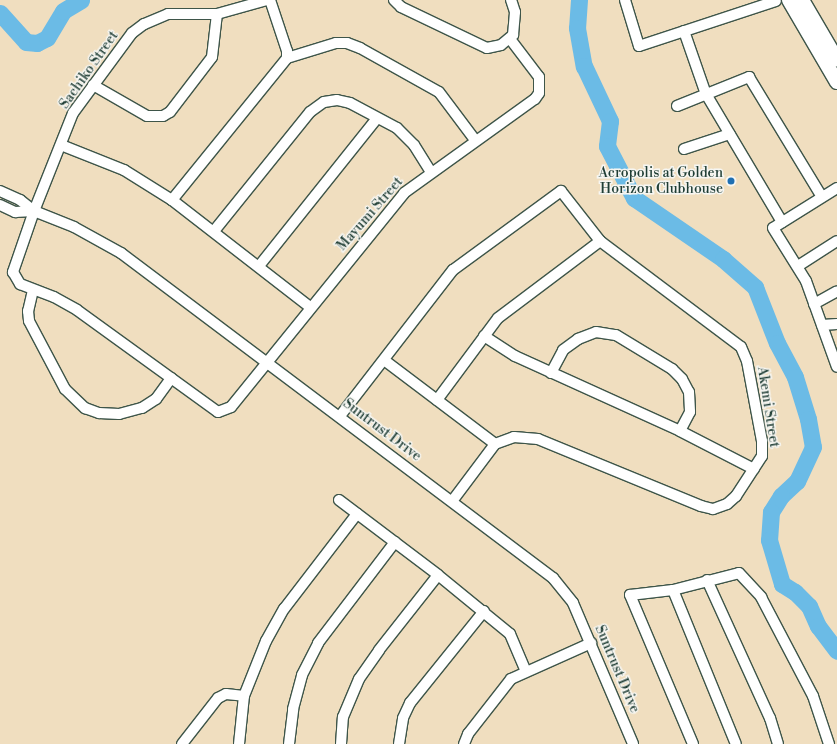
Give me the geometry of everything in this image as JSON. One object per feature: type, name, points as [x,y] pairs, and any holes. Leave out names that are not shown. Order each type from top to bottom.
[{"type":"street","name":"Sachiko Street","points":[[33,290],[15,278],[13,272],[34,211],[74,113],[92,85],[132,33],[144,24],[168,14],[217,14],[269,0]]},
{"type":"street","points":[[269,0],[287,51],[287,58]]},
{"type":"street","points":[[394,0],[401,7],[479,46],[494,47],[510,39],[513,35],[515,20],[511,0]]},
{"type":"street","points":[[625,0],[639,46],[684,31],[755,4],[783,0],[837,82]]},
{"type":"street","points":[[802,0],[837,60]]},
{"type":"street","points":[[92,85],[147,116],[163,116],[170,112],[212,57],[217,14]]},
{"type":"street","points":[[684,31],[706,94],[782,222]]},
{"type":"street","name":"Mayumi Street","points":[[171,378],[214,410],[223,412],[231,407],[266,361],[404,193],[475,140],[535,99],[539,93],[539,77],[510,39]]},
{"type":"street","points":[[172,200],[287,58],[336,43],[347,43],[360,48],[439,92],[475,140]]},
{"type":"street","points":[[678,106],[749,77],[822,197]]},
{"type":"street","points":[[214,231],[317,106],[337,100],[350,103],[406,134],[431,172]]},
{"type":"street","points":[[259,266],[378,118]]},
{"type":"street","points":[[684,149],[730,134]]},
{"type":"street","points":[[61,145],[124,170],[172,200],[214,231],[310,307]]},
{"type":"street","points":[[837,188],[773,228],[798,266],[814,304],[837,367]]},
{"type":"street","name":"Suntrust Drive","points":[[0,191],[20,200],[34,211],[98,239],[266,361],[453,500],[562,586],[574,603],[633,744]]},
{"type":"street","name":"Akemi Street","points":[[384,360],[453,270],[561,191],[600,241],[741,347],[746,361],[762,441],[762,456],[736,496],[727,504],[713,508],[701,506],[538,439],[514,437],[495,444]]},
{"type":"street","name":"Suntrust Drive","points":[[0,205],[15,212],[34,211]]},
{"type":"street","points":[[437,400],[498,318],[600,241]]},
{"type":"street","points":[[798,266],[837,241]]},
{"type":"street","points":[[33,290],[54,297],[77,310],[171,378],[156,399],[142,408],[119,414],[99,413],[85,408],[64,389],[29,321],[28,310],[33,290]]},
{"type":"street","points":[[814,304],[837,291]]},
{"type":"street","points":[[822,325],[837,324]]},
{"type":"street","points":[[551,373],[563,350],[578,339],[596,332],[616,335],[672,369],[682,380],[689,392],[690,412],[680,431]]},
{"type":"street","points":[[484,336],[515,356],[680,431],[754,469]]},
{"type":"street","points":[[340,416],[384,360],[495,444],[453,500]]},
{"type":"street","points":[[338,500],[438,575],[484,611],[510,634],[525,670]]},
{"type":"street","points":[[238,744],[244,696],[266,641],[284,609],[357,514]]},
{"type":"street","points":[[289,744],[293,709],[302,675],[318,643],[395,542]]},
{"type":"street","points":[[694,744],[630,595],[673,590],[707,580],[739,573],[761,597],[813,696],[829,744]]},
{"type":"street","points":[[341,744],[343,717],[359,679],[378,650],[438,575]]},
{"type":"street","points":[[707,580],[770,718],[778,744]]},
{"type":"street","points":[[673,590],[736,744]]},
{"type":"street","points":[[399,744],[403,718],[410,703],[484,611]]},
{"type":"street","points":[[464,744],[468,734],[502,687],[525,670],[591,643]]},
{"type":"street","points":[[182,744],[218,698],[226,694],[244,696]]},
{"type":"waterway","points":[[0,13],[26,42],[37,43],[47,38],[63,11],[81,0]]},
{"type":"waterway","points":[[579,0],[577,28],[584,66],[610,121],[607,146],[634,198],[723,259],[755,287],[777,343],[795,377],[808,419],[813,447],[797,481],[781,496],[771,512],[769,540],[782,584],[795,592],[809,606],[818,626],[837,651]]},
{"type":"place","name":"Acropolis at Golden Horizon Clubhouse","points":[[731,181]]}]
